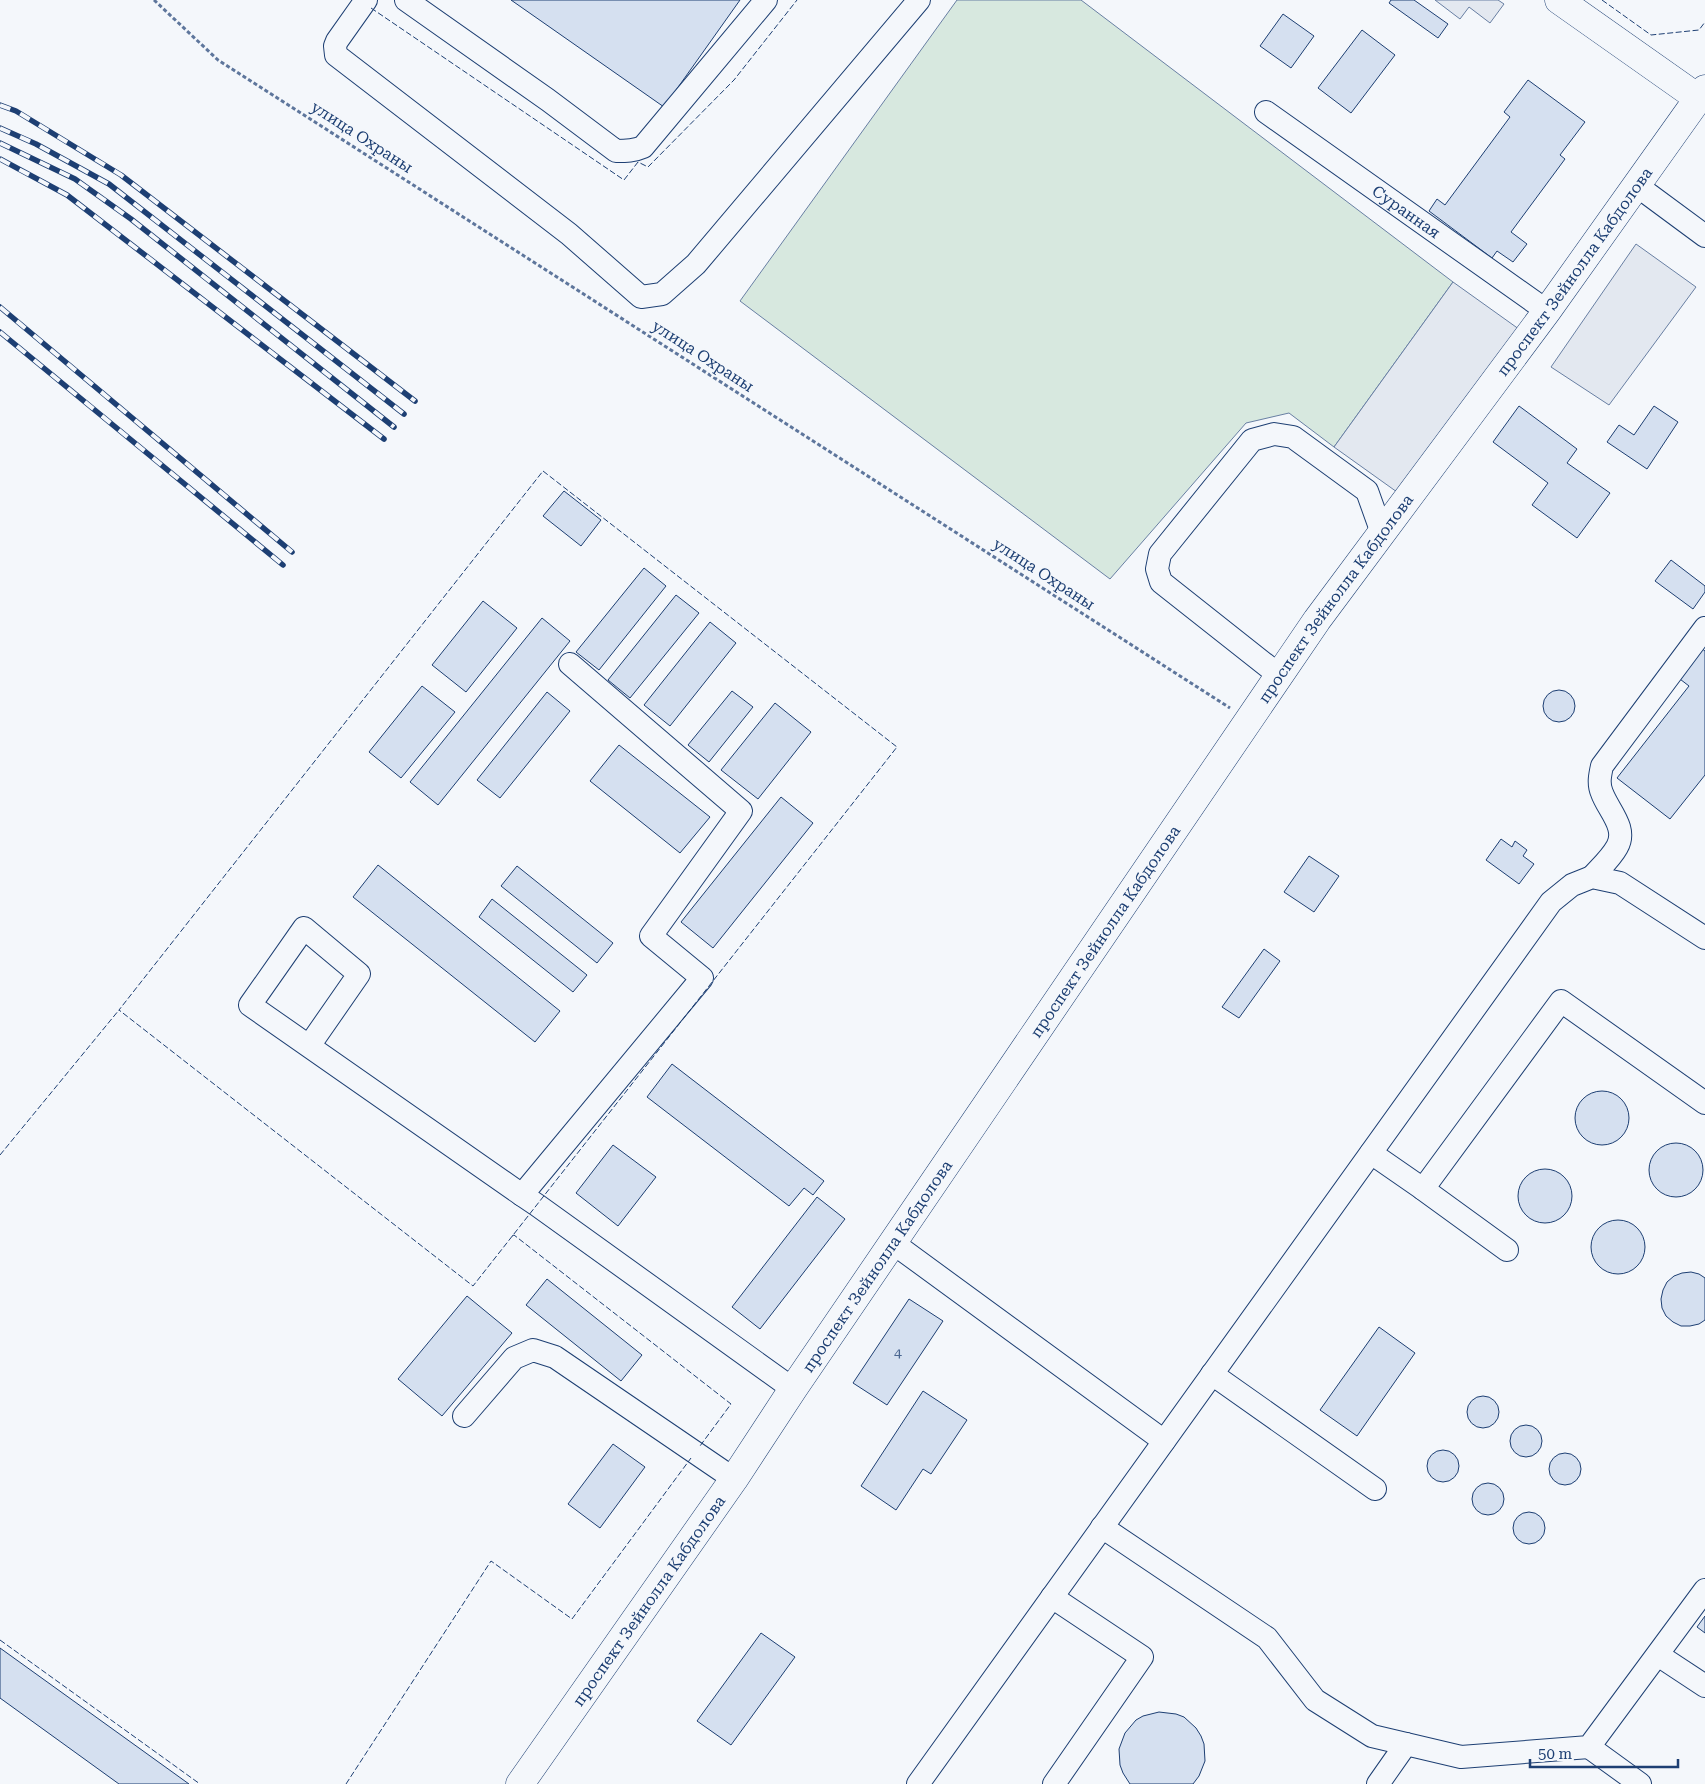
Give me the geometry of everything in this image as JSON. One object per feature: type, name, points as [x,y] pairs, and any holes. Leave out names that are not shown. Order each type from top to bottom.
[{"type":"main road","points":[[1558,0],[1702,94]]},
{"type":"main road","name":"проспект Зейнолла Кабдолова","points":[[520,1784],[734,1479],[793,1389],[1317,620],[1547,311],[1702,94]]},
{"type":"street","points":[[366,0],[337,41],[335,46],[336,55],[569,234],[640,297],[662,294],[696,264],[919,0]]},
{"type":"street","points":[[406,0],[548,100],[616,151],[635,150],[643,147],[766,0]]},
{"type":"street","name":"Суранная","points":[[1266,112],[1547,311]]},
{"type":"street","points":[[1636,185],[1705,236]]},
{"type":"street","points":[[1280,676],[1161,582],[1157,569],[1160,554],[1252,440],[1274,434],[1293,437],[1367,491],[1382,533]]},
{"type":"street","points":[[918,1784],[1551,902],[1572,885],[1592,877],[1617,847],[1620,838],[1618,822],[1602,793],[1599,780],[1602,766],[1705,628]]},
{"type":"street","points":[[522,1195],[702,978],[651,936],[741,811],[570,664]]},
{"type":"street","points":[[1592,877],[1620,883],[1705,938]]},
{"type":"street","points":[[310,1046],[358,974],[304,928],[250,1005],[522,1195],[793,1389]]},
{"type":"street","points":[[1423,1189],[1561,1001],[1705,1103]]},
{"type":"street","points":[[1371,1153],[1507,1250]]},
{"type":"street","points":[[893,1243],[1164,1441]]},
{"type":"street","points":[[464,1416],[514,1358],[533,1350],[555,1357],[734,1479]]},
{"type":"street","points":[[1212,1374],[1375,1489]]},
{"type":"street","points":[[1102,1527],[1267,1638],[1315,1700],[1372,1736],[1461,1757],[1589,1747],[1640,1784]]},
{"type":"street","points":[[1589,1747],[1705,1590]]},
{"type":"street","points":[[1052,1597],[1142,1657],[1054,1784]]},
{"type":"street","points":[[1658,1655],[1705,1686]]},
{"type":"street","points":[[1378,1784],[1406,1744]]},
{"type":"path","name":"улица Охраны","points":[[154,0],[218,60],[1249,720]]},
{"type":"shaded area","points":[[957,0],[1081,0],[1453,282],[1334,447],[1289,413],[1246,423],[1110,579],[740,301]]},
{"type":"shaded area","points":[[1435,0],[1498,0],[1504,4],[1490,23],[1469,7],[1460,19]]},
{"type":"shaded area","points":[[1636,244],[1696,287],[1609,405],[1551,367]]},
{"type":"shaded area","points":[[1453,282],[1523,332],[1404,497],[1334,447]]},
{"type":"building","points":[[511,0],[740,0],[664,107]]},
{"type":"building","points":[[1391,0],[1414,0],[1448,24],[1438,38],[1389,3]]},
{"type":"building","points":[[1283,14],[1314,36],[1291,68],[1260,46]]},
{"type":"building","points":[[1362,30],[1395,55],[1351,113],[1318,88]]},
{"type":"building","points":[[1528,80],[1585,122],[1560,155],[1565,159],[1511,232],[1527,244],[1513,262],[1497,251],[1492,258],[1429,211],[1437,199],[1445,205],[1510,117],[1504,112]]},
{"type":"building","points":[[1519,406],[1577,449],[1567,463],[1610,493],[1577,538],[1532,505],[1548,483],[1493,442]]},
{"type":"building","points":[[1654,406],[1678,422],[1647,469],[1607,442],[1619,425],[1634,435]]},
{"type":"building","points":[[564,491],[601,520],[581,546],[543,516]]},
{"type":"building","points":[[1671,560],[1705,586],[1705,592],[1693,609],[1655,581]]},
{"type":"building","points":[[644,568],[666,586],[599,670],[576,652]]},
{"type":"building","points":[[676,595],[699,613],[630,698],[608,680]]},
{"type":"building","points":[[483,601],[517,628],[466,692],[432,665]]},
{"type":"building","points":[[542,618],[570,641],[438,805],[410,782]]},
{"type":"building","points":[[710,622],[736,643],[670,726],[644,705]]},
{"type":"building","points":[[1700,647],[1705,651],[1705,775],[1670,819],[1617,778],[1689,686],[1676,676]]},
{"type":"building","points":[[422,686],[455,712],[401,778],[369,752]]},
{"type":"building","points":[[1559,690],[1565,691],[1570,695],[1574,700],[1574,712],[1570,717],[1565,721],[1559,722],[1553,721],[1548,717],[1544,712],[1543,706],[1544,700],[1548,695],[1553,691]]},
{"type":"building","points":[[732,691],[753,707],[709,762],[688,745]]},
{"type":"building","points":[[547,692],[570,711],[500,798],[477,780]]},
{"type":"building","points":[[775,703],[811,732],[758,799],[721,770]]},
{"type":"building","points":[[619,745],[710,817],[680,853],[590,781]]},
{"type":"building","points":[[781,797],[813,823],[713,948],[681,922]]},
{"type":"building","points":[[1501,839],[1512,847],[1515,841],[1527,850],[1523,856],[1534,864],[1519,884],[1486,860]]},
{"type":"building","points":[[1309,856],[1339,876],[1314,912],[1284,892]]},
{"type":"building","points":[[378,865],[560,1011],[535,1042],[353,897]]},
{"type":"building","points":[[517,866],[613,943],[597,963],[501,886]]},
{"type":"building","points":[[492,899],[587,975],[573,992],[479,917]]},
{"type":"building","points":[[1264,949],[1280,961],[1239,1018],[1222,1007]]},
{"type":"building","points":[[672,1064],[824,1181],[813,1195],[804,1188],[789,1206],[647,1097]]},
{"type":"building","points":[[1602,1091],[1612,1093],[1621,1099],[1627,1108],[1629,1118],[1627,1128],[1621,1137],[1612,1143],[1602,1145],[1592,1143],[1583,1137],[1577,1128],[1575,1118],[1577,1108],[1583,1099],[1592,1093]]},
{"type":"building","points":[[1676,1143],[1686,1145],[1695,1151],[1701,1160],[1703,1170],[1701,1180],[1695,1189],[1686,1195],[1676,1197],[1666,1195],[1657,1189],[1651,1180],[1649,1170],[1651,1160],[1657,1151],[1666,1145]]},
{"type":"building","points":[[613,1145],[656,1177],[618,1226],[576,1193]]},
{"type":"building","points":[[1545,1169],[1555,1171],[1564,1177],[1570,1186],[1572,1196],[1570,1206],[1564,1215],[1555,1221],[1545,1223],[1535,1221],[1526,1215],[1520,1206],[1518,1196],[1520,1186],[1526,1177],[1535,1171]]},
{"type":"building","points":[[817,1197],[845,1219],[760,1329],[732,1307]]},
{"type":"building","points":[[1618,1220],[1628,1222],[1637,1228],[1643,1237],[1645,1247],[1643,1257],[1637,1266],[1628,1272],[1618,1274],[1608,1272],[1599,1266],[1593,1257],[1591,1247],[1593,1237],[1599,1228],[1608,1222]]},
{"type":"building","points":[[1691,1272],[1705,1278],[1705,1320],[1699,1324],[1681,1326],[1666,1316],[1662,1308],[1661,1299],[1667,1282],[1674,1276]]},
{"type":"building","points":[[547,1279],[642,1355],[621,1381],[526,1305]]},
{"type":"building","points":[[467,1296],[512,1333],[442,1416],[398,1379]]},
{"type":"building","points":[[909,1299],[943,1321],[887,1405],[853,1383]]},
{"type":"building","points":[[1379,1327],[1415,1353],[1357,1436],[1320,1410]]},
{"type":"building","points":[[923,1391],[967,1420],[931,1474],[923,1469],[896,1510],[861,1486]]},
{"type":"building","points":[[1483,1396],[1489,1397],[1494,1401],[1498,1406],[1498,1418],[1494,1423],[1489,1427],[1483,1428],[1477,1427],[1472,1423],[1468,1418],[1467,1412],[1468,1406],[1472,1401],[1477,1397]]},
{"type":"building","points":[[1526,1425],[1532,1426],[1537,1430],[1541,1435],[1541,1447],[1537,1452],[1532,1456],[1526,1457],[1520,1456],[1515,1452],[1511,1447],[1510,1441],[1511,1435],[1515,1430],[1520,1426]]},
{"type":"building","points":[[613,1444],[645,1467],[600,1528],[568,1504]]},
{"type":"building","points":[[1443,1450],[1449,1451],[1454,1455],[1458,1460],[1458,1472],[1454,1477],[1449,1481],[1443,1482],[1437,1481],[1432,1477],[1428,1472],[1427,1466],[1428,1460],[1432,1455],[1437,1451]]},
{"type":"building","points":[[1565,1453],[1571,1454],[1576,1458],[1580,1463],[1580,1475],[1576,1480],[1571,1484],[1565,1485],[1559,1484],[1554,1480],[1550,1475],[1549,1469],[1550,1463],[1554,1458],[1559,1454]]},
{"type":"building","points":[[1488,1483],[1494,1484],[1499,1488],[1503,1493],[1503,1505],[1499,1510],[1494,1514],[1488,1515],[1482,1514],[1477,1510],[1473,1505],[1472,1499],[1473,1493],[1477,1488],[1482,1484]]},
{"type":"building","points":[[1529,1512],[1535,1513],[1540,1517],[1544,1522],[1544,1534],[1540,1539],[1535,1543],[1529,1544],[1523,1543],[1518,1539],[1514,1534],[1513,1528],[1514,1522],[1518,1517],[1523,1513]]},
{"type":"building","points":[[1705,1616],[1705,1633],[1697,1627]]},
{"type":"building","points":[[761,1633],[795,1657],[731,1745],[697,1721]]},
{"type":"building","points":[[0,1648],[189,1784],[119,1784],[0,1698]]},
{"type":"building","points":[[1159,1712],[1184,1717],[1196,1728],[1201,1736],[1204,1744],[1205,1761],[1199,1776],[1193,1784],[1130,1784],[1123,1773],[1120,1765],[1119,1749],[1125,1733],[1136,1720]]},
{"type":"railway","points":[[0,105],[16,111],[121,175],[415,401]]},
{"type":"railway","points":[[0,128],[36,144],[109,184],[404,414]]},
{"type":"railway","points":[[0,143],[75,179],[131,219],[394,427]]},
{"type":"railway","points":[[0,159],[67,195],[384,439]]},
{"type":"railway","points":[[0,307],[292,552]]},
{"type":"railway","points":[[0,332],[283,565]]},
{"type":"fence","points":[[371,8],[624,180],[638,162],[648,167],[734,80],[797,0]]},
{"type":"fence","points":[[1602,0],[1651,35],[1699,30],[1705,22]]},
{"type":"fence","points":[[543,471],[897,747],[473,1286],[119,1010],[543,471]]},
{"type":"fence","points":[[0,1155],[119,1010]]},
{"type":"fence","points":[[512,1236],[514,1235],[731,1404],[700,1446]]},
{"type":"fence","points":[[346,1784],[491,1561],[572,1619],[691,1458]]},
{"type":"fence","points":[[0,1640],[200,1784]]}]
